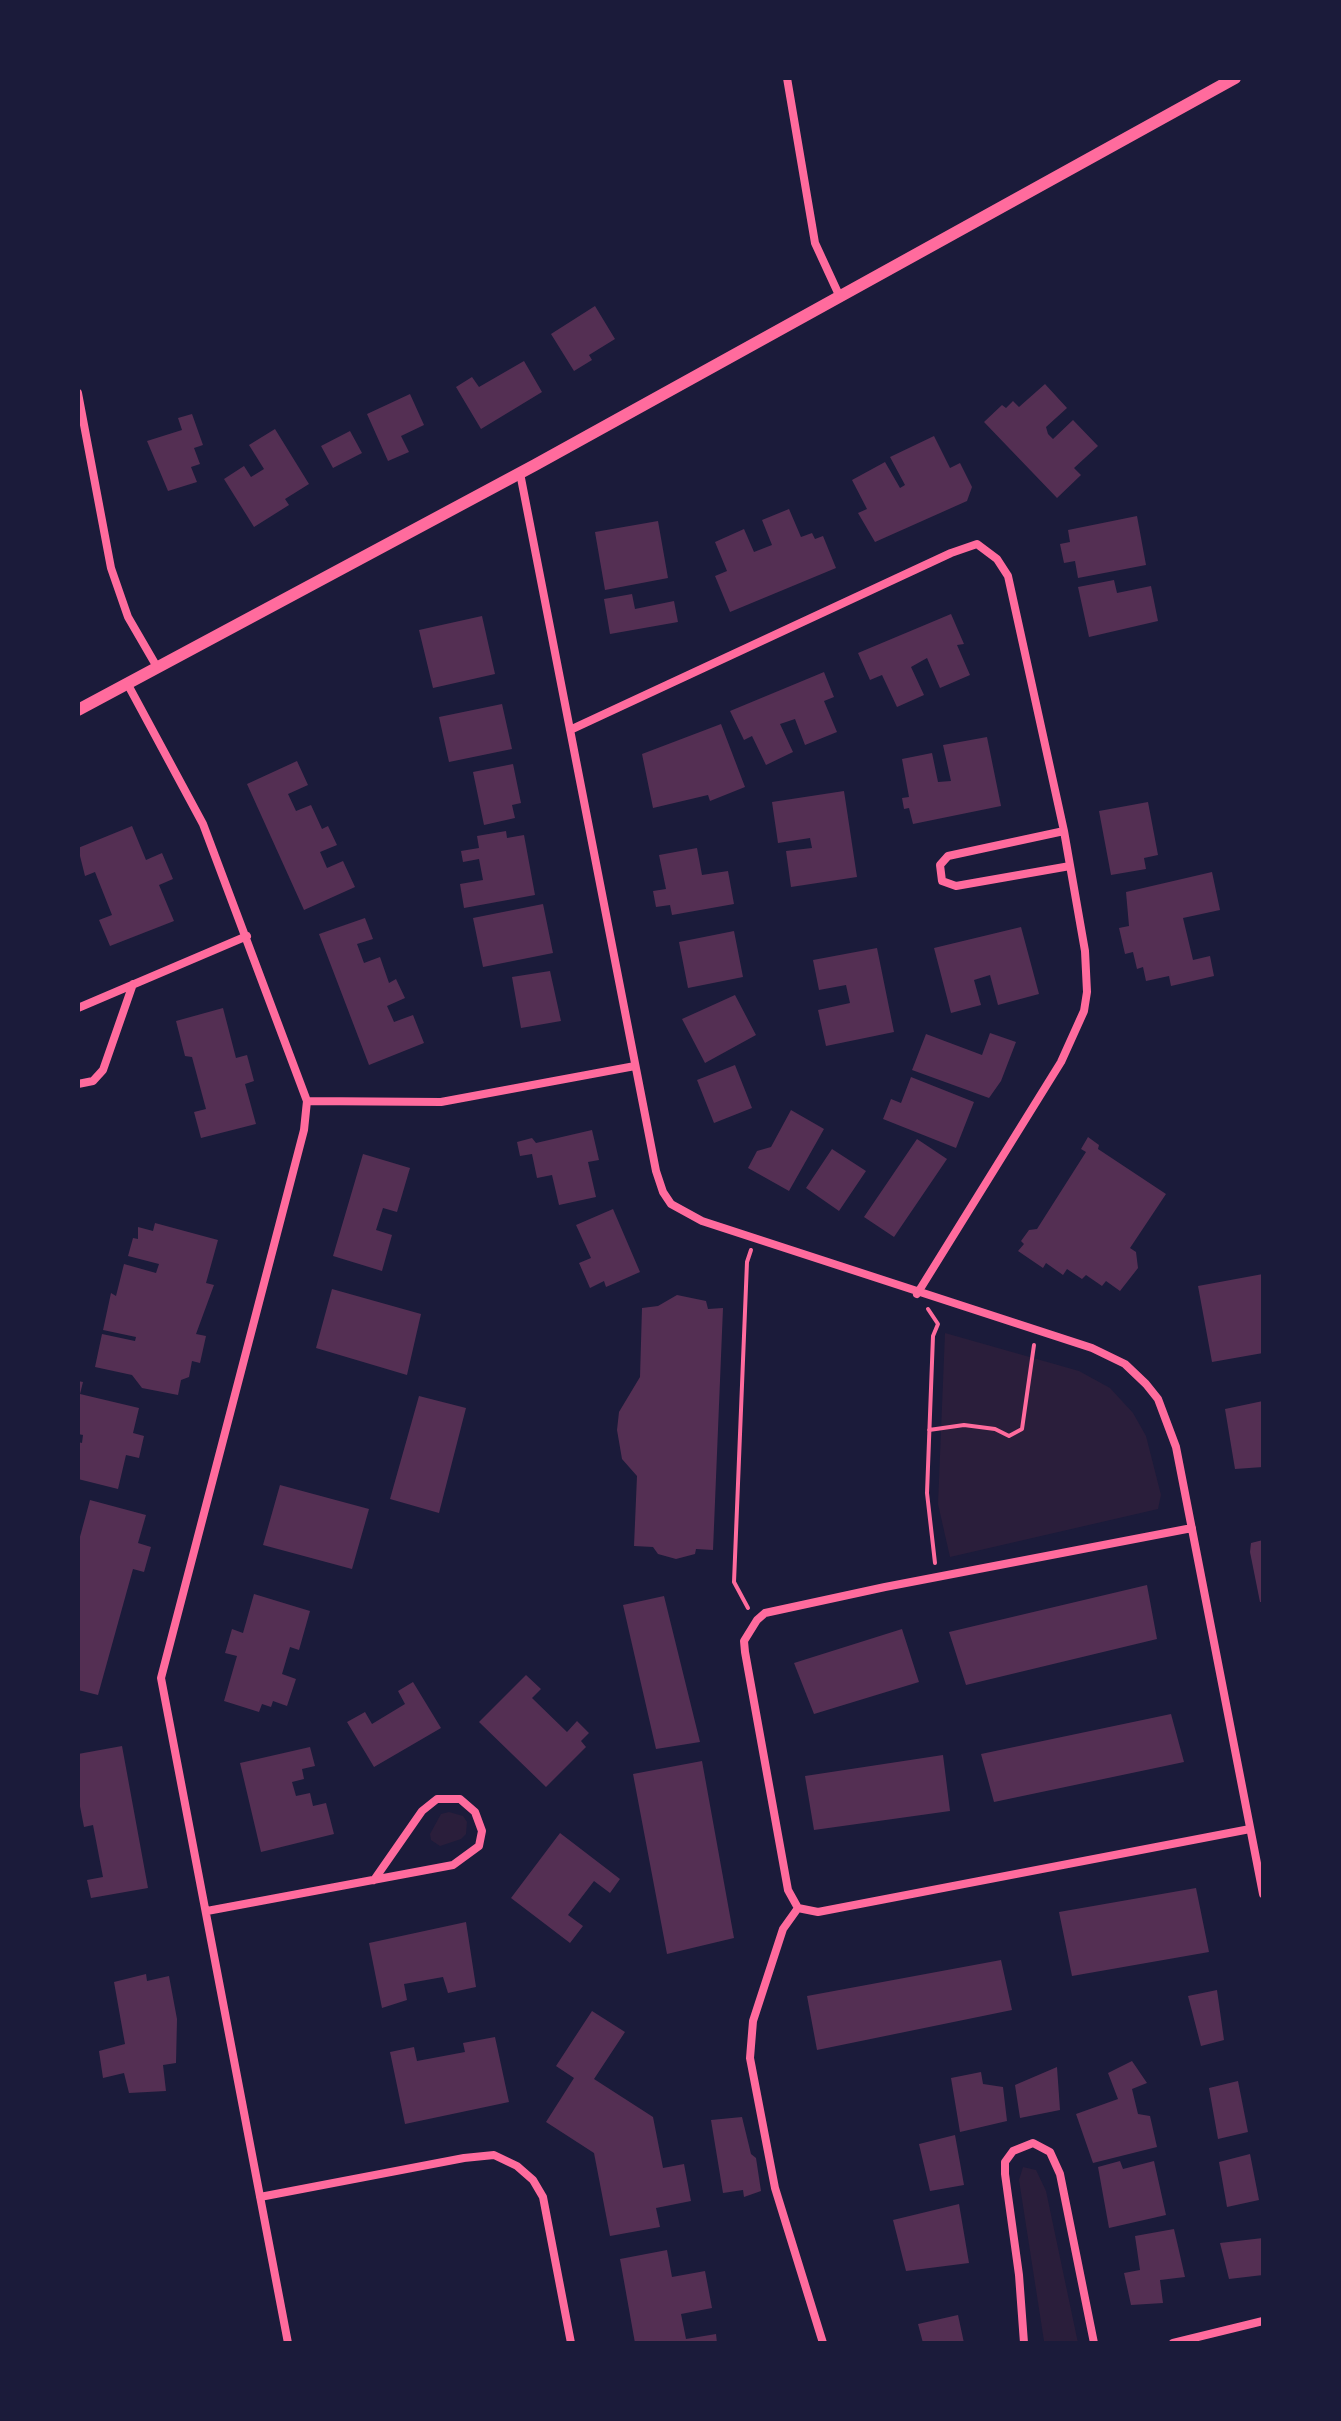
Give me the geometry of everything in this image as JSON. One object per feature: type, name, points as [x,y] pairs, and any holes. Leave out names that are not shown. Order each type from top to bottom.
[{"type":"street","points":[[787,78],[815,243],[839,295]]},
{"type":"street","points":[[78,710],[520,473],[1235,78]]},
{"type":"street","points":[[78,393],[111,568],[128,617],[157,667]]},
{"type":"street","points":[[520,473],[656,1171],[671,1204],[702,1221],[917,1294],[1092,1348],[1125,1364],[1146,1384],[1165,1414],[1176,1447],[1263,1894]]},
{"type":"street","points":[[570,730],[977,544],[997,559],[1008,576],[1064,831],[1087,975],[1084,1011],[1061,1062],[917,1294]]},
{"type":"street","points":[[127,683],[203,824],[307,1101],[303,1138],[161,1678],[288,2343]]},
{"type":"street","points":[[1064,831],[948,856],[940,865],[942,881],[956,886],[1070,866]]},
{"type":"street","points":[[78,1008],[247,936]]},
{"type":"street","points":[[78,1084],[93,1081],[103,1070],[133,984]]},
{"type":"street","points":[[307,1101],[441,1102],[635,1066]]},
{"type":"street","points":[[1192,1528],[885,1587],[765,1613],[757,1620],[744,1641],[745,1652],[788,1890],[798,1908],[818,1912],[1250,1829]]},
{"type":"street","points":[[207,1911],[374,1880],[463,1861],[481,1840],[481,1822],[475,1812],[465,1802],[453,1797],[429,1804],[374,1880]]},
{"type":"street","points":[[798,1908],[783,1929],[753,2021],[750,2058],[775,2188],[823,2343]]},
{"type":"street","points":[[1024,2343],[1005,2162],[1013,2151],[1033,2143],[1050,2152],[1060,2174],[1094,2343]]},
{"type":"street","points":[[260,2197],[494,2155],[517,2166],[533,2180],[543,2197],[571,2343]]},
{"type":"street","points":[[1173,2343],[1263,2321]]},
{"type":"path","points":[[747,1262],[734,1582],[748,1607]]},
{"type":"path","points":[[935,1562],[929,1534],[927,1493],[933,1336],[938,1324]]},
{"type":"path","points":[[929,1430],[964,1425],[995,1429],[1009,1436],[1016,1434],[1025,1421],[1030,1360]]},
{"type":"shaded area","points":[[945,1333],[1079,1371],[1110,1388],[1133,1413],[1146,1436],[1161,1495],[1158,1509],[950,1557],[938,1504]]},
{"type":"shaded area","points":[[449,1812],[463,1816],[467,1822],[466,1834],[461,1839],[440,1846],[431,1840],[430,1834],[441,1814]]},
{"type":"shaded area","points":[[1023,2167],[1036,2170],[1046,2191],[1078,2343],[1044,2341],[1019,2180]]},
{"type":"building","points":[[595,306],[615,339],[589,355],[592,360],[574,371],[551,334]]},
{"type":"building","points":[[524,361],[542,392],[481,429],[456,387],[472,377],[479,387]]},
{"type":"building","points":[[1045,384],[1067,408],[1046,427],[1048,434],[1053,439],[1073,420],[1098,446],[1074,468],[1081,475],[1057,498],[984,422],[1002,405],[1006,408],[1013,401],[1019,407]]},
{"type":"building","points":[[410,394],[424,425],[401,436],[409,452],[388,461],[367,414]]},
{"type":"building","points":[[192,414],[203,445],[194,448],[200,464],[191,467],[197,482],[168,491],[147,441],[182,430],[178,418]]},
{"type":"building","points":[[275,429],[309,484],[285,499],[289,505],[254,527],[224,479],[244,466],[251,477],[264,469],[249,445]]},
{"type":"building","points":[[350,431],[362,453],[333,468],[321,446]]},
{"type":"building","points":[[934,436],[950,468],[960,463],[972,487],[967,501],[875,542],[858,513],[867,509],[852,480],[885,462],[900,488],[905,485],[890,457]]},
{"type":"building","points":[[789,509],[801,537],[812,533],[815,539],[823,536],[836,568],[730,612],[715,576],[727,571],[715,542],[744,529],[754,552],[772,545],[762,520]]},
{"type":"building","points":[[1137,516],[1146,565],[1078,578],[1075,561],[1064,563],[1060,544],[1070,542],[1068,530]]},
{"type":"building","points":[[658,521],[668,578],[605,590],[595,532]]},
{"type":"building","points":[[1114,580],[1117,593],[1151,586],[1158,621],[1089,637],[1078,587]]},
{"type":"building","points":[[632,594],[635,609],[674,601],[678,622],[610,634],[604,599]]},
{"type":"building","points":[[951,614],[964,644],[957,645],[970,675],[940,688],[927,658],[911,667],[924,695],[897,707],[882,675],[870,680],[858,653]]},
{"type":"building","points":[[482,616],[495,674],[433,688],[419,630]]},
{"type":"building","points":[[824,672],[834,697],[824,701],[837,732],[805,745],[795,719],[780,724],[793,752],[766,765],[752,736],[744,740],[730,711]]},
{"type":"building","points":[[502,704],[512,749],[449,762],[439,717]]},
{"type":"building","points":[[721,724],[745,787],[710,801],[708,795],[653,808],[642,754]]},
{"type":"building","points":[[987,737],[1001,806],[913,824],[909,808],[904,809],[902,798],[909,797],[902,759],[932,753],[938,782],[951,781],[943,745]]},
{"type":"building","points":[[297,761],[308,785],[288,794],[296,811],[311,805],[322,829],[328,826],[337,845],[320,852],[327,868],[343,861],[355,887],[304,910],[247,784]]},
{"type":"building","points":[[513,764],[521,803],[512,805],[515,818],[484,825],[473,772]]},
{"type":"building","points":[[844,791],[857,877],[791,887],[786,851],[812,848],[810,838],[778,843],[772,802]]},
{"type":"building","points":[[1148,802],[1158,855],[1144,858],[1146,869],[1111,875],[1099,811]]},
{"type":"building","points":[[132,826],[146,860],[162,853],[173,879],[159,885],[174,921],[110,946],[99,920],[112,915],[95,872],[85,876],[78,848]]},
{"type":"building","points":[[506,831],[507,838],[524,835],[535,895],[464,908],[460,884],[483,880],[479,859],[463,862],[461,851],[479,848],[477,836]]},
{"type":"building","points":[[697,848],[702,875],[728,871],[734,904],[672,915],[670,905],[656,907],[653,891],[666,889],[659,855]]},
{"type":"building","points":[[1212,872],[1220,910],[1183,918],[1193,960],[1210,956],[1214,976],[1171,986],[1169,976],[1146,981],[1143,967],[1137,969],[1133,952],[1125,954],[1119,928],[1129,926],[1126,892]]},
{"type":"building","points":[[543,904],[553,953],[483,967],[473,918]]},
{"type":"building","points":[[365,918],[373,939],[357,944],[364,963],[380,957],[389,983],[396,979],[405,998],[387,1006],[394,1022],[413,1015],[424,1043],[369,1065],[319,934]]},
{"type":"building","points":[[1021,927],[1039,994],[998,1005],[990,975],[974,980],[981,1005],[951,1013],[934,948]]},
{"type":"building","points":[[734,931],[743,977],[688,988],[679,942]]},
{"type":"building","points":[[877,948],[894,1032],[826,1046],[818,1010],[850,1003],[846,985],[819,990],[813,960]]},
{"type":"building","points":[[550,971],[561,1021],[521,1028],[512,977]]},
{"type":"building","points":[[735,995],[756,1035],[705,1063],[682,1019]]},
{"type":"building","points":[[223,1008],[236,1058],[247,1055],[254,1081],[245,1084],[256,1124],[201,1138],[194,1112],[206,1109],[192,1057],[185,1056],[176,1021]]},
{"type":"building","points":[[990,1033],[1016,1042],[1001,1081],[989,1098],[912,1070],[926,1034],[982,1055]]},
{"type":"building","points":[[735,1065],[752,1108],[714,1123],[697,1080]]},
{"type":"building","points":[[911,1077],[974,1102],[956,1148],[883,1119],[891,1099],[901,1103]]},
{"type":"building","points":[[791,1110],[824,1129],[789,1191],[748,1168],[757,1151],[771,1147]]},
{"type":"building","points":[[592,1130],[599,1160],[588,1162],[596,1197],[559,1205],[552,1175],[537,1178],[532,1154],[520,1156],[517,1142],[532,1138],[536,1143]]},
{"type":"building","points":[[1088,1137],[1099,1145],[1098,1149],[1166,1194],[1130,1248],[1136,1252],[1138,1268],[1120,1291],[1106,1281],[1102,1286],[1086,1275],[1082,1279],[1067,1269],[1063,1275],[1046,1263],[1043,1268],[1018,1251],[1029,1230],[1037,1229],[1086,1152],[1081,1149]]},
{"type":"building","points":[[917,1139],[947,1159],[894,1237],[864,1217]]},
{"type":"building","points":[[832,1149],[866,1171],[839,1211],[806,1188]]},
{"type":"building","points":[[363,1154],[410,1168],[397,1212],[383,1208],[376,1230],[392,1235],[382,1271],[333,1256]]},
{"type":"building","points":[[613,1209],[640,1272],[606,1287],[604,1281],[590,1288],[579,1263],[591,1258],[576,1225]]},
{"type":"building","points":[[155,1223],[218,1240],[206,1283],[214,1285],[196,1334],[206,1336],[200,1363],[192,1361],[189,1377],[181,1380],[178,1395],[142,1388],[132,1375],[95,1367],[102,1334],[135,1341],[136,1337],[103,1330],[111,1293],[116,1296],[124,1264],[156,1273],[159,1264],[128,1256],[133,1238],[138,1239],[138,1227],[153,1231]]},
{"type":"building","points":[[1263,1274],[1263,1353],[1212,1362],[1198,1286]]},
{"type":"building","points":[[332,1289],[421,1314],[407,1375],[316,1348]]},
{"type":"building","points":[[677,1295],[706,1301],[708,1309],[723,1308],[713,1550],[696,1549],[695,1554],[676,1559],[658,1554],[653,1547],[634,1546],[637,1476],[622,1459],[617,1430],[619,1412],[640,1377],[642,1308],[658,1306]]},
{"type":"building","points":[[78,1381],[83,1382],[80,1394],[139,1408],[133,1433],[144,1436],[139,1458],[126,1455],[118,1489],[78,1479],[78,1442],[82,1443],[83,1435],[78,1434]]},
{"type":"building","points":[[419,1396],[466,1408],[439,1513],[390,1499]]},
{"type":"building","points":[[1263,1401],[1263,1467],[1235,1469],[1225,1409]]},
{"type":"building","points":[[280,1485],[369,1509],[352,1569],[263,1545]]},
{"type":"building","points":[[90,1500],[146,1515],[138,1543],[151,1547],[144,1572],[133,1569],[98,1695],[78,1690],[78,1544]]},
{"type":"building","points":[[1263,1540],[1263,1602],[1260,1602],[1250,1552],[1251,1543]]},
{"type":"building","points":[[1147,1585],[1157,1639],[966,1685],[949,1632]]},
{"type":"building","points":[[254,1594],[310,1611],[299,1650],[290,1647],[282,1674],[296,1679],[287,1706],[273,1701],[271,1707],[262,1704],[259,1712],[224,1701],[237,1656],[225,1653],[232,1629],[243,1633]]},
{"type":"building","points":[[664,1596],[700,1742],[656,1749],[623,1605]]},
{"type":"building","points":[[902,1629],[919,1682],[814,1714],[794,1663]]},
{"type":"building","points":[[526,1675],[541,1689],[532,1698],[567,1732],[577,1721],[589,1733],[581,1741],[586,1747],[546,1787],[479,1722]]},
{"type":"building","points":[[413,1682],[441,1728],[374,1767],[347,1722],[365,1712],[372,1724],[405,1704],[398,1691]]},
{"type":"building","points":[[1171,1714],[1184,1762],[994,1802],[981,1754]]},
{"type":"building","points":[[122,1746],[148,1888],[91,1898],[87,1880],[103,1877],[93,1825],[84,1827],[78,1796],[78,1754]]},
{"type":"building","points":[[310,1747],[315,1766],[302,1769],[304,1779],[292,1782],[296,1796],[310,1793],[313,1806],[326,1803],[334,1834],[261,1852],[240,1763]]},
{"type":"building","points":[[943,1755],[950,1811],[814,1830],[805,1776]]},
{"type":"building","points":[[702,1761],[734,1938],[667,1954],[633,1774]]},
{"type":"building","points":[[560,1833],[620,1879],[610,1893],[594,1881],[568,1915],[583,1926],[570,1943],[511,1898]]},
{"type":"building","points":[[1196,1888],[1209,1952],[1072,1976],[1059,1912]]},
{"type":"building","points":[[466,1922],[476,1987],[448,1993],[443,1977],[404,1984],[407,2000],[382,2008],[369,1943]]},
{"type":"building","points":[[1001,1960],[1012,2010],[817,2050],[807,1996]]},
{"type":"building","points":[[146,1974],[147,1981],[169,1976],[177,2019],[176,2063],[163,2065],[166,2091],[129,2093],[124,2073],[103,2078],[99,2051],[125,2044],[114,1982]]},
{"type":"building","points":[[1217,1990],[1224,2040],[1201,2046],[1188,1996]]},
{"type":"building","points":[[592,2011],[625,2032],[594,2079],[653,2117],[663,2168],[684,2164],[691,2201],[656,2208],[660,2227],[610,2236],[594,2153],[546,2122],[574,2078],[556,2066]]},
{"type":"building","points":[[495,2037],[509,2102],[405,2124],[390,2052],[414,2047],[417,2061],[465,2052],[463,2043]]},
{"type":"building","points":[[1132,2061],[1147,2083],[1132,2089],[1138,2114],[1150,2116],[1157,2147],[1093,2163],[1076,2114],[1118,2099],[1108,2073]]},
{"type":"building","points":[[1057,2067],[1060,2110],[1020,2118],[1015,2085]]},
{"type":"building","points":[[981,2072],[983,2084],[1003,2087],[1007,2121],[960,2132],[951,2078]]},
{"type":"building","points":[[1238,2081],[1248,2132],[1218,2139],[1209,2088]]},
{"type":"building","points":[[742,2117],[751,2154],[756,2158],[761,2191],[744,2197],[743,2190],[723,2193],[711,2120]]},
{"type":"building","points":[[955,2135],[964,2185],[930,2191],[919,2144]]},
{"type":"building","points":[[1250,2154],[1259,2200],[1227,2207],[1219,2162]]},
{"type":"building","points":[[1120,2161],[1123,2169],[1154,2161],[1166,2215],[1109,2228],[1098,2167]]},
{"type":"building","points":[[959,2204],[969,2263],[906,2271],[893,2220]]},
{"type":"building","points":[[1174,2229],[1185,2277],[1160,2280],[1163,2303],[1131,2305],[1124,2273],[1140,2270],[1135,2236]]},
{"type":"building","points":[[1263,2238],[1263,2275],[1229,2279],[1220,2243]]},
{"type":"building","points":[[667,2250],[672,2277],[705,2271],[712,2308],[681,2314],[686,2339],[716,2334],[717,2343],[635,2343],[620,2259]]},
{"type":"building","points":[[958,2315],[964,2343],[923,2343],[918,2324]]}]
